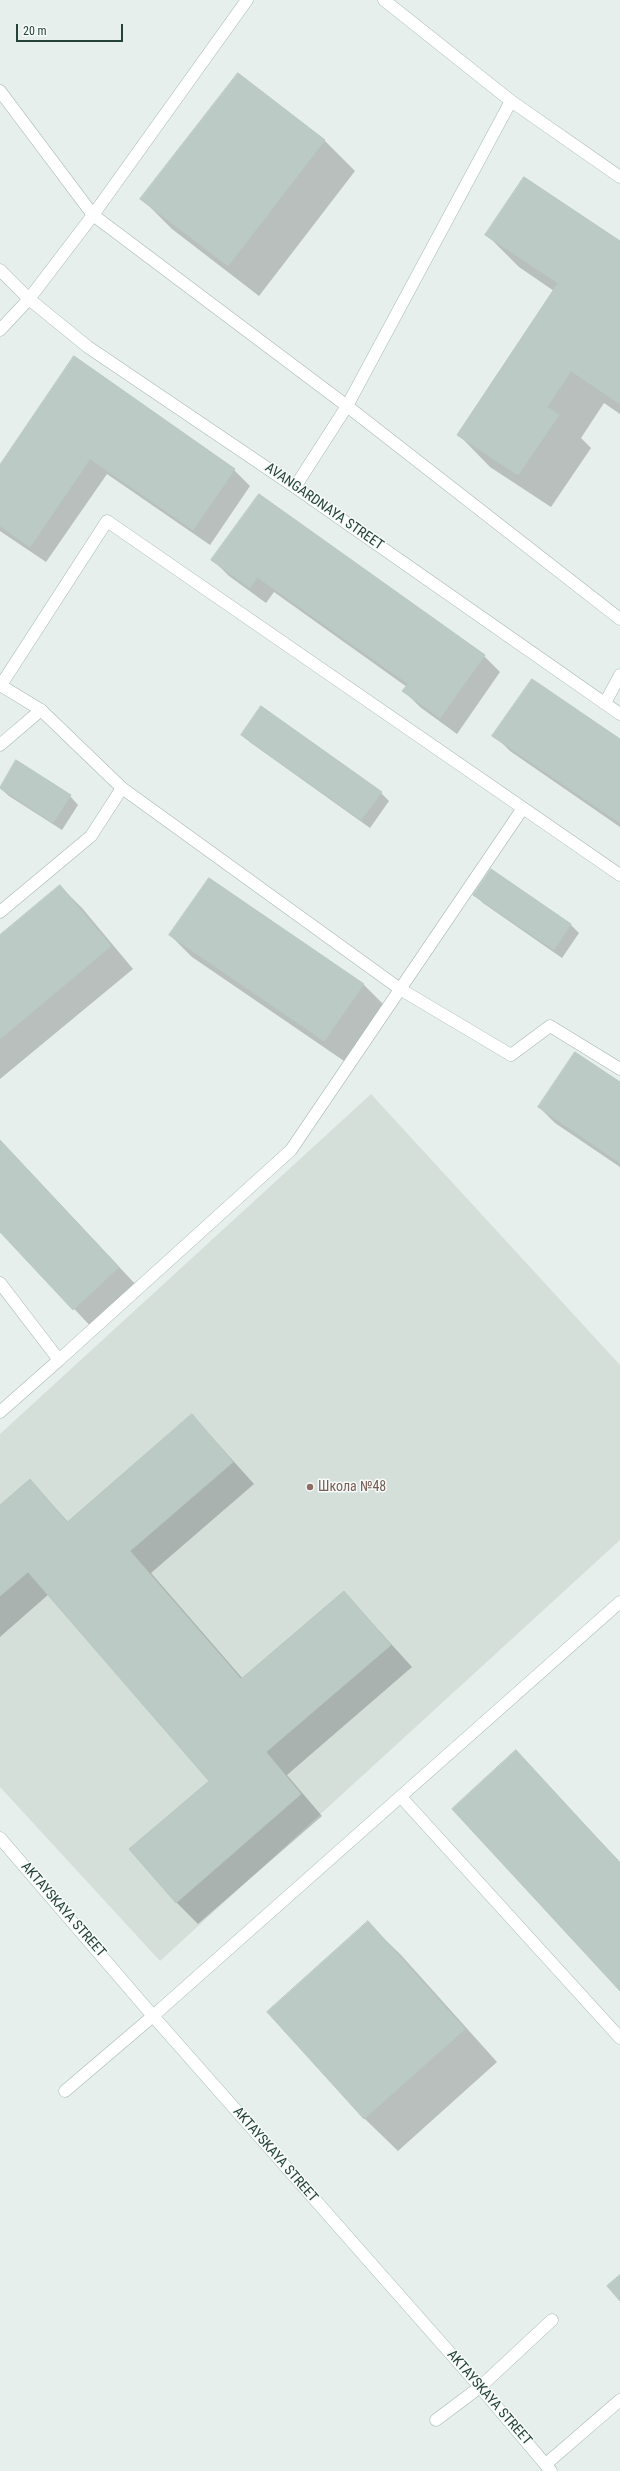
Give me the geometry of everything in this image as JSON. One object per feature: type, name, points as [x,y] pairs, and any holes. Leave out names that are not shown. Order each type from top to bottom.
[{"type":"street","points":[[0,330],[29,300],[93,215],[247,0]]},
{"type":"street","points":[[384,0],[511,101],[620,177]]},
{"type":"street","points":[[0,91],[93,215],[347,406],[620,619]]},
{"type":"street","points":[[295,486],[347,406],[511,101]]},
{"type":"street","name":"AVANGARDNAYA STREET","points":[[0,270],[29,300],[88,347],[295,486],[620,714]]},
{"type":"street","points":[[620,875],[107,521],[0,685],[41,710],[122,788],[400,989],[511,1055],[550,1026],[620,1070]]},
{"type":"street","points":[[605,703],[620,675]]},
{"type":"street","points":[[0,745],[41,710]]},
{"type":"street","points":[[0,912],[91,836],[122,788]]},
{"type":"street","points":[[0,1412],[291,1150],[523,808]]},
{"type":"street","points":[[0,1283],[59,1360]]},
{"type":"street","points":[[65,2090],[153,2016],[620,1602]]},
{"type":"street","points":[[401,1797],[620,2038]]},
{"type":"street","name":"AKTAYSKAYA STREET","points":[[0,1838],[153,2016],[480,2387],[548,2468]]},
{"type":"street","points":[[436,2420],[480,2387],[552,2320]]},
{"type":"street","points":[[548,2468],[620,2400]]},
{"type":"shaded area","name":"Школа №48","points":[[371,1094],[620,1365],[620,1540],[160,1961],[0,1787],[0,1434]]},
{"type":"building","points":[[238,73],[325,140],[228,266],[140,199]]},
{"type":"building","points":[[524,177],[620,241],[620,404],[571,371],[547,407],[559,415],[518,475],[457,435],[558,283],[485,235]]},
{"type":"building","points":[[74,356],[235,469],[193,530],[90,459],[30,547],[0,526],[0,465]]},
{"type":"building","points":[[259,494],[485,655],[440,718],[402,691],[408,684],[257,577],[250,588],[211,560]]},
{"type":"building","points":[[532,679],[620,739],[620,823],[492,736]]},
{"type":"building","points":[[261,706],[382,792],[361,820],[241,735]]},
{"type":"building","points":[[16,760],[71,795],[53,823],[0,788]]},
{"type":"building","points":[[491,869],[571,924],[554,950],[473,895]]},
{"type":"building","points":[[209,878],[364,984],[324,1041],[169,935]]},
{"type":"building","points":[[60,885],[111,946],[0,1039],[0,935]]},
{"type":"building","points":[[575,1052],[620,1082],[620,1163],[538,1107]]},
{"type":"building","points":[[0,1140],[119,1267],[73,1310],[0,1232]]},
{"type":"building","points":[[192,1414],[233,1462],[130,1551],[241,1679],[344,1591],[391,1645],[266,1752],[301,1794],[176,1903],[129,1849],[209,1781],[28,1572],[0,1596],[0,1505],[30,1479],[67,1522]]},
{"type":"building","points":[[516,1750],[620,1863],[620,1991],[452,1809]]},
{"type":"building","points":[[368,1921],[465,2029],[364,2119],[267,2012]]},
{"type":"building","points":[[620,2275],[620,2301],[607,2286]]},
{"type":"place","name":"Школа №48","points":[[310,1487]]}]
